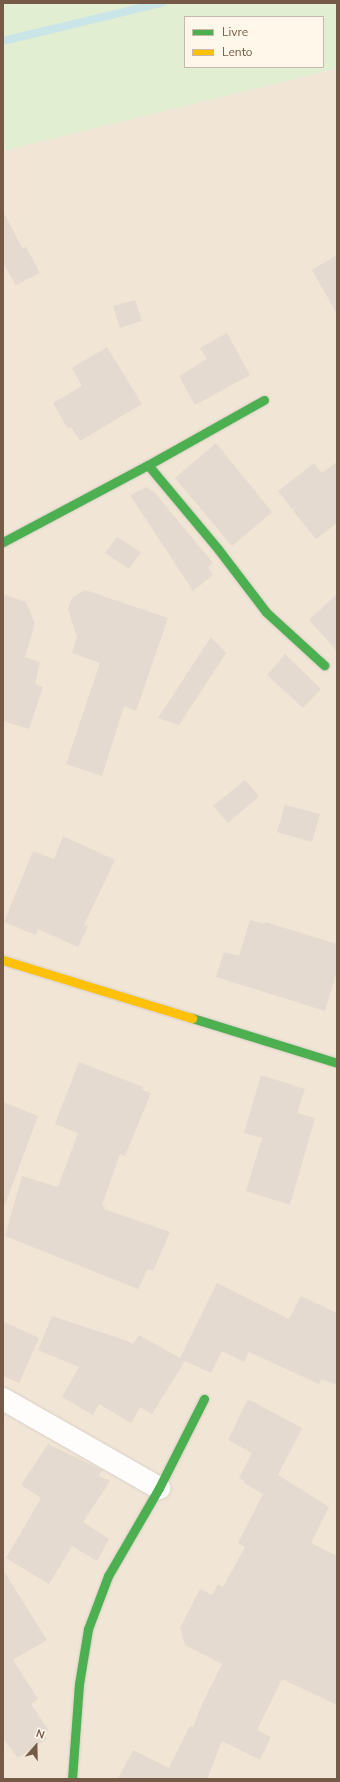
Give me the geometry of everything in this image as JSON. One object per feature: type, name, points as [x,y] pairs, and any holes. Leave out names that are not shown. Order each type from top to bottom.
[{"type":"street","points":[[3,542],[148,465],[264,400]]},
{"type":"street","points":[[148,465],[218,549],[266,612],[324,665]]},
{"type":"street","points":[[3,960],[337,1063]]},
{"type":"street","points":[[3,1399],[159,1488]]},
{"type":"street","points":[[72,1779],[79,1684],[88,1629],[108,1576],[159,1488],[204,1399]]},
{"type":"shaded area","points":[[337,67],[337,1779],[3,1779],[3,151],[327,71]]},
{"type":"green space","points":[[3,3],[337,3],[337,67],[327,71],[3,151]]},
{"type":"building","points":[[3,211],[22,248],[26,247],[40,273],[16,285],[3,263]]},
{"type":"building","points":[[337,255],[337,314],[312,270]]},
{"type":"building","points":[[135,300],[142,321],[120,328],[113,306]]},
{"type":"building","points":[[227,333],[250,375],[195,405],[179,376],[207,359],[200,348]]},
{"type":"building","points":[[107,347],[142,404],[80,441],[71,427],[68,429],[53,403],[82,386],[72,368]]},
{"type":"building","points":[[216,443],[272,512],[232,546],[175,478]]},
{"type":"building","points":[[337,462],[337,523],[316,539],[293,511],[297,506],[292,509],[278,491],[314,463],[322,473]]},
{"type":"building","points":[[147,487],[155,493],[213,563],[208,567],[213,575],[193,591],[130,495]]},
{"type":"building","points":[[117,537],[141,552],[129,569],[105,553]]},
{"type":"building","points":[[85,590],[168,618],[136,711],[124,706],[102,776],[66,764],[100,663],[72,653],[77,637],[68,609],[72,598]]},
{"type":"building","points":[[3,594],[26,602],[35,623],[25,657],[40,662],[35,684],[43,687],[29,729],[3,721]]},
{"type":"building","points":[[337,594],[337,651],[309,620]]},
{"type":"building","points":[[211,637],[226,653],[179,725],[158,718]]},
{"type":"building","points":[[285,654],[321,689],[303,708],[267,675]]},
{"type":"building","points":[[245,780],[259,796],[228,823],[213,806]]},
{"type":"building","points":[[285,805],[320,814],[312,842],[277,832]]},
{"type":"building","points":[[63,836],[115,860],[84,925],[88,926],[78,947],[38,929],[36,935],[4,922],[33,851],[54,859]]},
{"type":"building","points":[[250,920],[265,924],[265,922],[337,944],[337,971],[325,1011],[216,977],[224,952],[239,956]]},
{"type":"building","points":[[79,1062],[143,1087],[142,1090],[151,1093],[125,1156],[120,1154],[102,1205],[105,1206],[104,1209],[170,1232],[153,1271],[148,1269],[138,1289],[5,1236],[22,1176],[58,1187],[78,1133],[55,1124]]},
{"type":"building","points":[[261,1075],[305,1089],[297,1113],[315,1118],[290,1205],[246,1191],[262,1138],[244,1133]]},
{"type":"building","points":[[3,1102],[38,1116],[5,1205],[3,1204]]},
{"type":"building","points":[[217,1283],[289,1319],[301,1296],[337,1313],[337,1385],[321,1379],[319,1384],[249,1352],[244,1362],[222,1351],[211,1373],[185,1361],[152,1414],[140,1407],[131,1423],[99,1404],[93,1415],[62,1397],[79,1367],[38,1350],[52,1316],[133,1344],[139,1335],[180,1358]]},
{"type":"building","points":[[3,1321],[39,1338],[19,1383],[3,1376]]},
{"type":"building","points":[[248,1399],[302,1428],[278,1475],[329,1507],[311,1543],[337,1556],[337,1705],[282,1679],[257,1730],[271,1737],[260,1760],[222,1741],[207,1779],[118,1779],[133,1750],[169,1768],[190,1726],[193,1727],[202,1704],[222,1664],[185,1645],[180,1628],[200,1589],[212,1595],[218,1584],[223,1587],[245,1547],[238,1543],[263,1494],[244,1483],[245,1481],[239,1478],[252,1453],[228,1440]]},
{"type":"building","points":[[48,1444],[102,1470],[99,1476],[110,1481],[83,1522],[109,1539],[97,1561],[72,1546],[49,1584],[6,1558],[41,1498],[21,1485]]},
{"type":"building","points":[[3,1570],[47,1640],[13,1660],[38,1699],[31,1704],[49,1731],[44,1734],[47,1739],[18,1758],[3,1738]]},
{"type":"waterway","points":[[3,41],[161,3]]},
{"type":"traffic: fast","points":[[3,542],[148,465],[264,400]]},
{"type":"traffic: fast","points":[[148,465],[218,549],[266,612],[324,665]]},
{"type":"traffic: fast","points":[[192,1018],[337,1063]]},
{"type":"traffic: fast","points":[[72,1779],[79,1684],[88,1629],[108,1576],[159,1488],[204,1399]]},
{"type":"traffic: slow","points":[[3,960],[192,1018]]}]
